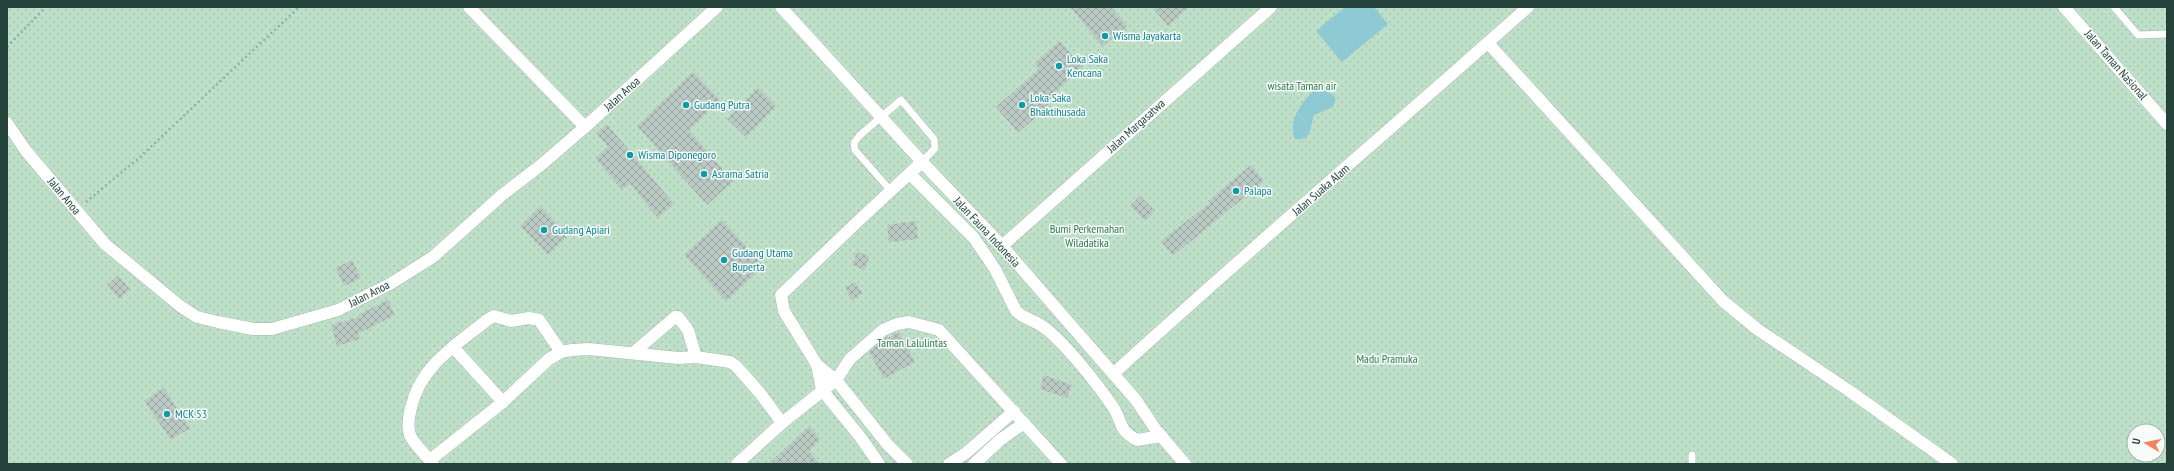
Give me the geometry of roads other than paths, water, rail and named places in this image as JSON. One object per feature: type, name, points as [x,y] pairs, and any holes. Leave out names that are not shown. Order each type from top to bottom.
[{"type":"street","points":[[468,7],[585,127]]},
{"type":"street","name":"Jalan Anoa","points":[[7,123],[26,152],[75,211],[105,244],[180,306],[197,317],[248,328],[272,329],[338,310],[411,271],[433,257],[502,195],[541,165],[585,127],[717,7]]},
{"type":"street","name":"Jalan Fauna Indonesia","points":[[781,7],[881,118],[1002,246],[1114,374],[1185,464]]},
{"type":"street","name":"Jalan Margasatwa","points":[[1002,246],[1271,7]]},
{"type":"street","name":"Jalan Suaka Alam","points":[[1114,374],[1219,278],[1325,188],[1528,7]]},
{"type":"street","name":"Jalan Taman Nasional","points":[[2064,7],[2165,119]]},
{"type":"street","points":[[1488,43],[1723,301],[1757,329],[1848,390],[1952,464]]},
{"type":"street","points":[[908,464],[888,445],[836,380],[818,366],[784,311],[781,295],[922,162]]},
{"type":"street","points":[[910,174],[974,238],[995,269],[1016,310],[1021,316],[1042,326],[1055,337],[1096,385],[1117,413],[1120,424],[1125,432],[1137,440],[1162,436]]},
{"type":"street","points":[[561,352],[539,320],[529,318],[511,321],[494,316],[486,320],[432,366],[420,380],[409,415],[410,437],[431,462],[503,402],[530,376],[561,352],[589,349],[678,358],[696,357],[723,360],[736,366],[760,392],[782,423]]},
{"type":"street","points":[[633,353],[655,332],[675,317],[678,317],[688,330],[696,357]]},
{"type":"street","points":[[738,464],[782,423],[836,380],[850,359],[883,330],[897,324],[909,322],[939,330],[1061,464]]},
{"type":"street","points":[[454,347],[503,402]]},
{"type":"street","points":[[818,366],[822,390],[861,438],[879,464]]},
{"type":"street","points":[[949,464],[966,453],[1014,411]]},
{"type":"street","points":[[974,464],[990,448],[1024,423]]},
{"type":"lane","points":[[2114,7],[2138,36],[2167,34]]},
{"type":"lane","points":[[891,191],[855,150],[854,143],[859,136],[901,100],[934,139],[935,148],[922,162]]},
{"type":"lane","points":[[1692,455],[1692,464]]},
{"type":"water","points":[[1345,7],[1374,7],[1388,24],[1342,62],[1316,31]]},
{"type":"water","points":[[1314,90],[1326,91],[1336,98],[1333,107],[1314,115],[1311,129],[1307,136],[1301,139],[1295,139],[1293,132],[1294,119],[1305,100]]},
{"type":"place","name":"Wisma Jayakarta","points":[[1105,36]]},
{"type":"place","name":"Loka Saka Kencana","points":[[1059,66]]},
{"type":"place","name":"Gudang Putra","points":[[686,105]]},
{"type":"place","name":"Loka Saka Bhaktihusada","points":[[1022,105]]},
{"type":"place","name":"Wisma Diponegoro","points":[[630,155]]},
{"type":"place","name":"Asrama Satria","points":[[704,174]]},
{"type":"place","name":"Palapa","points":[[1236,191]]},
{"type":"place","name":"Gudang Apiari","points":[[544,230]]},
{"type":"place","name":"Gudang Utama Buperta","points":[[724,260]]},
{"type":"place","name":"MCK 53","points":[[167,414]]},
{"type":"park label","name":"wisata Taman air","points":[[1302,86]]},
{"type":"park label","name":"Bumi Perkemahan Wiladatika","points":[[1087,236]]},
{"type":"park label","name":"Taman Lalulintas","points":[[912,343]]},
{"type":"park label","name":"Madu Pramuka","points":[[1387,359]]}]
